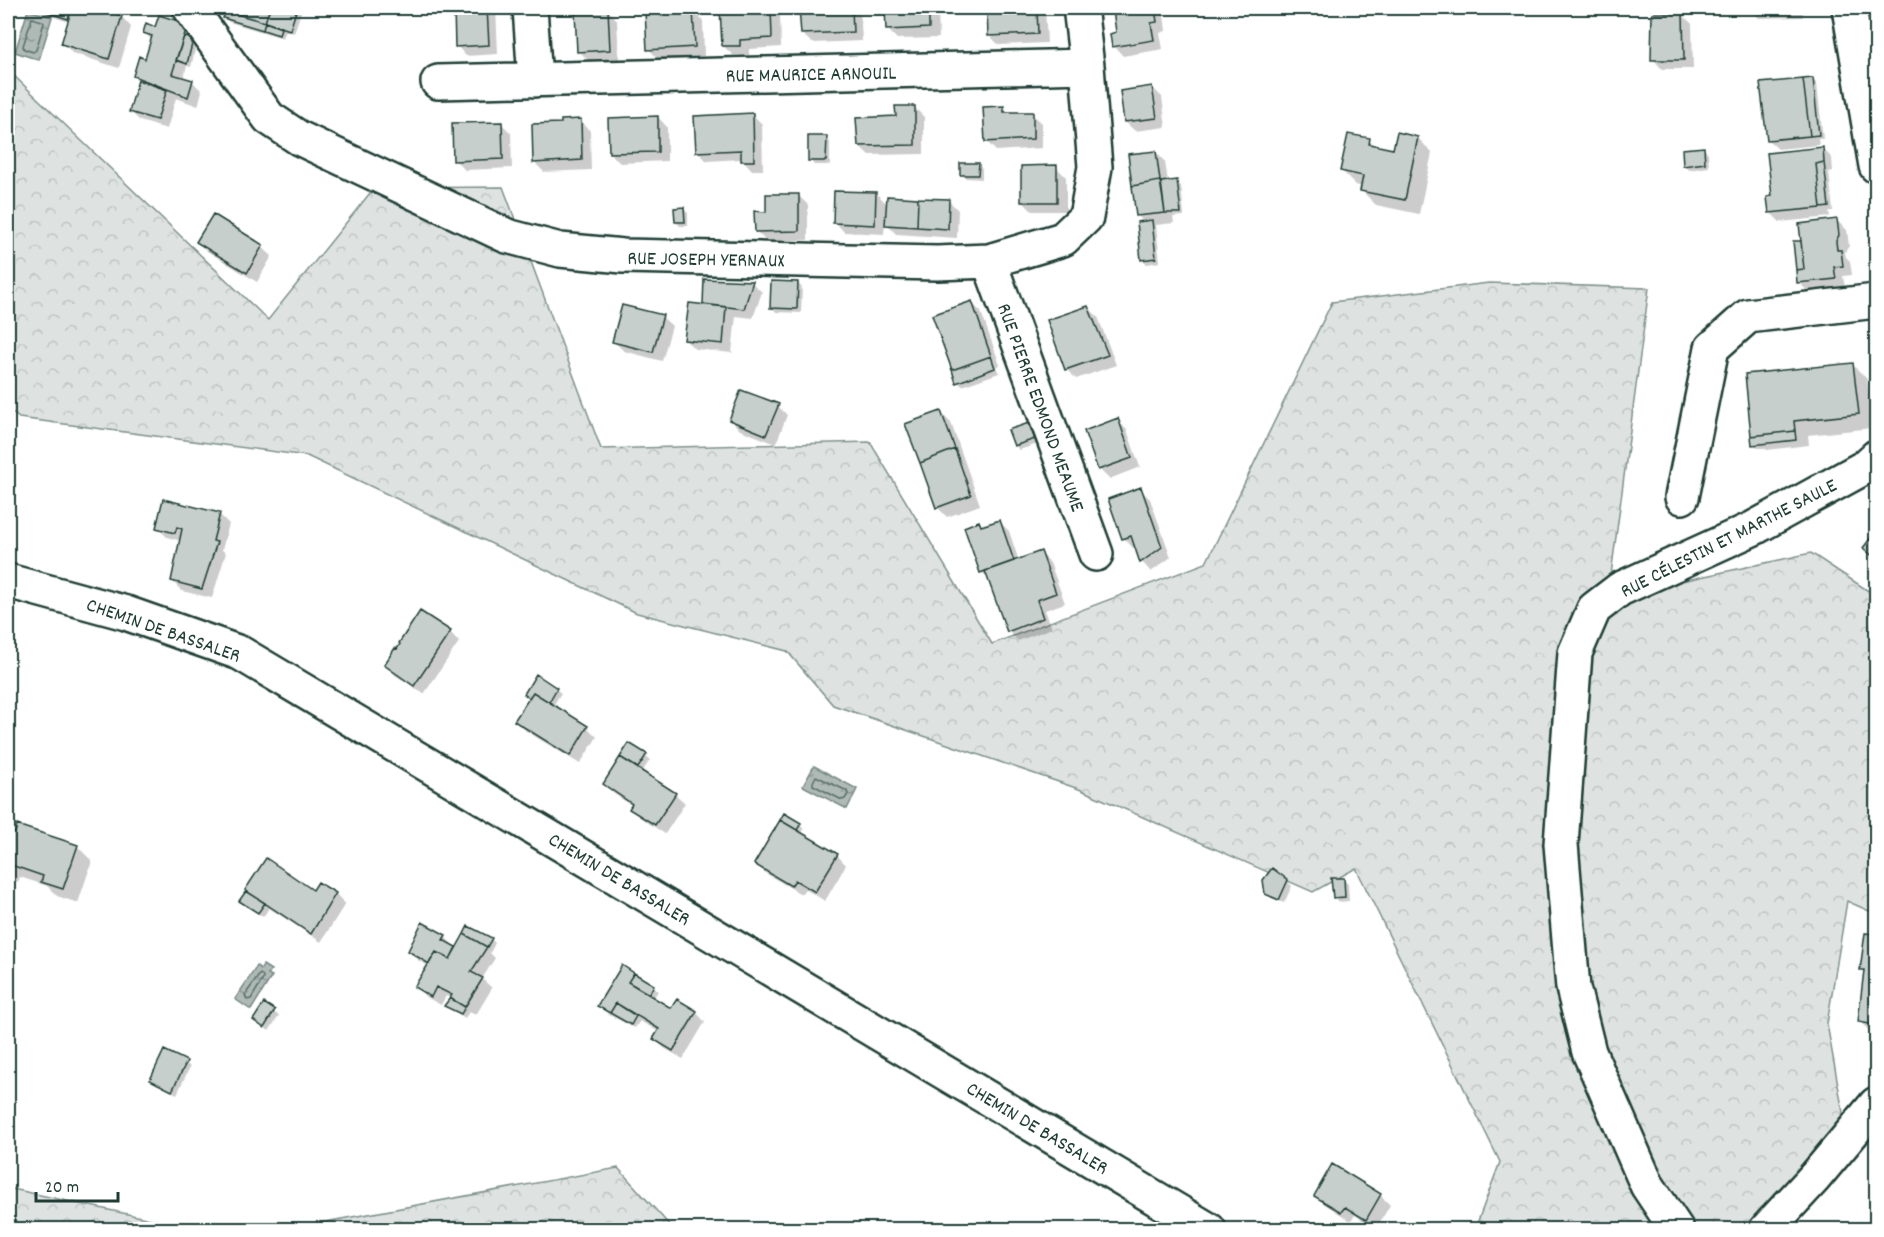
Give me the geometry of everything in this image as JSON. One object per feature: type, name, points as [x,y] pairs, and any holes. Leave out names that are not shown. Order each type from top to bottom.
[{"type":"street","name":"RUE JOSEPH YERNAUX","points":[[190,8],[269,117],[299,138],[507,236],[560,250],[623,256],[937,263],[989,261],[1063,239],[1086,218],[1095,167],[1082,8]]},
{"type":"street","points":[[530,8],[535,80]]},
{"type":"street","points":[[1848,8],[1876,166]]},
{"type":"street","name":"RUE MAURICE ARNOUIL","points":[[438,82],[1087,66]]},
{"type":"street","name":"RUE PIERRE EDMOND MEAUME","points":[[989,261],[1095,554]]},
{"type":"street","points":[[1682,497],[1712,348],[1748,316],[1876,301]]},
{"type":"street","name":"RUE CÉLESTIN ET MARTHE SAULE","points":[[1677,1230],[1647,1185],[1594,1062],[1573,988],[1561,844],[1575,653],[1594,609],[1620,589],[1754,528],[1871,462]]},
{"type":"street","name":"CHEMIN DE BASSALER","points":[[8,581],[126,613],[240,653],[1209,1230]]},
{"type":"street","points":[[1766,1230],[1815,1177],[1876,1104]]},
{"type":"green space","points":[[8,70],[268,320],[374,188],[503,187],[601,449],[870,442],[992,644],[1206,563],[1332,302],[1489,283],[1649,288],[1608,597],[1811,553],[1876,596],[1876,914],[1847,901],[1827,1024],[1851,1157],[1776,1229],[1475,1229],[1500,1162],[1356,868],[1313,892],[1079,789],[833,705],[787,651],[637,613],[307,456],[19,418],[8,409]]},
{"type":"green space","points":[[618,1168],[673,1229],[287,1229]]},
{"type":"green space","points":[[8,1188],[196,1229],[8,1229]]},
{"type":"water","points":[[28,10],[52,17],[39,60],[15,52]]},
{"type":"water","points":[[814,766],[857,789],[847,809],[803,786]]},
{"type":"water","points":[[263,965],[271,970],[268,974],[272,976],[251,1010],[235,999],[257,966],[261,969]]},
{"type":"building","points":[[48,8],[72,8],[68,19],[46,12]]},
{"type":"building","points":[[72,8],[96,8],[122,16],[109,59],[61,44]]},
{"type":"building","points":[[214,8],[270,8],[265,22]]},
{"type":"building","points":[[270,8],[297,8],[290,30],[265,22]]},
{"type":"building","points":[[454,8],[487,8],[489,45],[455,47]]},
{"type":"building","points":[[720,8],[771,8],[772,38],[740,40],[740,46],[722,46]]},
{"type":"building","points":[[799,8],[852,8],[853,32],[801,34]]},
{"type":"building","points":[[885,8],[929,8],[929,28],[886,30]]},
{"type":"building","points":[[987,8],[1037,8],[1038,34],[988,36]]},
{"type":"building","points":[[1155,8],[1157,22],[1151,23],[1154,40],[1112,47],[1110,34],[1116,32],[1113,10]]},
{"type":"building","points":[[608,9],[610,50],[577,52],[575,11]]},
{"type":"building","points":[[693,9],[695,47],[647,50],[645,11]]},
{"type":"building","points":[[226,11],[265,22],[263,30],[223,18]]},
{"type":"building","points":[[1652,13],[1683,13],[1684,60],[1651,60]]},
{"type":"building","points":[[159,15],[188,24],[172,74],[193,80],[188,97],[133,76],[139,56],[145,59],[152,36],[143,33],[146,23],[155,27]]},
{"type":"building","points":[[265,22],[281,28],[279,35],[263,30]]},
{"type":"building","points":[[184,36],[193,40],[187,64],[176,60]]},
{"type":"building","points":[[1813,78],[1819,135],[1810,136],[1803,79]]},
{"type":"building","points":[[1803,79],[1810,136],[1767,140],[1760,83]]},
{"type":"building","points":[[138,80],[167,90],[157,120],[129,112]]},
{"type":"building","points":[[1152,86],[1157,118],[1124,122],[1120,91]]},
{"type":"building","points":[[895,106],[915,106],[915,145],[858,146],[856,118],[896,116]]},
{"type":"building","points":[[1004,106],[1004,112],[1033,112],[1033,139],[985,142],[983,107]]},
{"type":"building","points":[[753,113],[754,161],[741,161],[741,150],[696,152],[694,116]]},
{"type":"building","points":[[658,116],[658,152],[609,153],[608,118]]},
{"type":"building","points":[[581,119],[582,160],[533,163],[532,124],[561,123],[561,120]]},
{"type":"building","points":[[502,122],[503,159],[453,161],[452,123]]},
{"type":"building","points":[[1397,132],[1418,137],[1405,200],[1360,191],[1363,176],[1340,171],[1348,134],[1370,138],[1369,144],[1393,149]]},
{"type":"building","points":[[808,136],[827,136],[826,161],[808,161]]},
{"type":"building","points":[[1704,147],[1705,163],[1683,166],[1682,149]]},
{"type":"building","points":[[1823,147],[1824,162],[1816,164],[1821,208],[1769,213],[1767,197],[1772,196],[1767,153]]},
{"type":"building","points":[[1156,151],[1160,181],[1132,186],[1128,154]]},
{"type":"building","points":[[1824,162],[1829,207],[1821,208],[1816,164]]},
{"type":"building","points":[[960,163],[979,163],[978,175],[960,175]]},
{"type":"building","points":[[1057,165],[1057,202],[1021,202],[1021,166]]},
{"type":"building","points":[[1177,180],[1181,213],[1165,213],[1161,182]]},
{"type":"building","points":[[1160,181],[1165,213],[1136,216],[1132,186]]},
{"type":"building","points":[[834,191],[876,192],[875,225],[833,223]]},
{"type":"building","points":[[766,194],[799,194],[799,231],[755,232],[754,211],[766,212]]},
{"type":"building","points":[[887,196],[918,198],[917,227],[885,225]]},
{"type":"building","points":[[918,198],[949,199],[948,229],[917,227]]},
{"type":"building","points":[[684,207],[685,222],[675,222],[674,208]]},
{"type":"building","points":[[213,214],[263,245],[247,273],[196,242]]},
{"type":"building","points":[[1837,219],[1839,235],[1836,241],[1837,250],[1841,250],[1843,266],[1834,267],[1836,279],[1797,283],[1796,270],[1804,269],[1799,224]]},
{"type":"building","points":[[1152,220],[1156,258],[1141,260],[1137,222]]},
{"type":"building","points":[[1793,241],[1801,241],[1804,269],[1796,270]]},
{"type":"building","points":[[704,279],[753,281],[744,309],[703,304]]},
{"type":"building","points":[[771,281],[798,282],[797,309],[770,308]]},
{"type":"building","points":[[972,301],[991,356],[952,370],[932,315]]},
{"type":"building","points":[[689,303],[726,307],[723,344],[684,340]]},
{"type":"building","points":[[622,305],[663,315],[653,352],[612,342]]},
{"type":"building","points":[[1088,306],[1108,355],[1065,370],[1047,320]]},
{"type":"building","points":[[991,356],[995,368],[956,383],[952,370]]},
{"type":"building","points":[[1853,363],[1859,414],[1794,421],[1795,431],[1751,436],[1745,374]]},
{"type":"building","points":[[741,390],[779,404],[766,435],[729,420]]},
{"type":"building","points":[[941,411],[955,449],[920,463],[905,424]]},
{"type":"building","points":[[1118,418],[1132,458],[1098,470],[1084,431]]},
{"type":"building","points":[[1029,423],[1035,439],[1014,446],[1008,430]]},
{"type":"building","points":[[1795,431],[1796,440],[1752,445],[1751,436]]},
{"type":"building","points":[[955,449],[971,495],[936,508],[920,463]]},
{"type":"building","points":[[1141,487],[1162,547],[1140,563],[1131,536],[1122,539],[1108,499]]},
{"type":"building","points":[[163,499],[220,513],[213,541],[217,542],[202,589],[171,581],[182,529],[177,527],[175,533],[156,528]]},
{"type":"building","points":[[1000,520],[1014,561],[980,573],[964,527],[979,521],[981,526]]},
{"type":"building","points":[[1876,531],[1876,559],[1863,548]]},
{"type":"building","points":[[1041,551],[1056,593],[1037,600],[1043,618],[1007,632],[985,571]]},
{"type":"building","points":[[420,611],[451,631],[414,686],[384,665],[395,648],[397,649]]},
{"type":"building","points":[[536,674],[557,688],[549,702],[533,692],[529,698],[524,694]]},
{"type":"building","points":[[533,692],[588,726],[570,756],[514,721]]},
{"type":"building","points":[[629,743],[647,754],[638,768],[620,757]]},
{"type":"building","points":[[620,757],[676,793],[655,825],[629,809],[632,804],[603,784]]},
{"type":"building","points":[[784,813],[801,823],[797,830],[780,820]]},
{"type":"building","points":[[780,820],[838,854],[815,892],[795,880],[791,886],[754,864]]},
{"type":"building","points":[[17,825],[78,845],[63,889],[41,882],[43,876],[8,864],[8,831],[15,833]]},
{"type":"building","points":[[266,858],[313,890],[318,882],[336,893],[311,934],[245,890]]},
{"type":"building","points":[[1272,868],[1288,880],[1279,900],[1265,894],[1263,880]]},
{"type":"building","points":[[1331,878],[1344,878],[1345,897],[1333,898]]},
{"type":"building","points":[[246,891],[265,903],[258,913],[239,901]]},
{"type":"building","points":[[422,922],[446,935],[443,940],[456,947],[450,959],[436,952],[429,964],[408,951]]},
{"type":"building","points":[[468,926],[492,938],[487,947],[464,934]]},
{"type":"building","points":[[1865,933],[1876,934],[1876,1025],[1858,1022],[1864,970],[1860,970]]},
{"type":"building","points":[[464,934],[487,947],[471,972],[483,978],[465,1007],[450,998],[452,995],[436,987],[431,997],[414,987],[436,952],[450,959]]},
{"type":"building","points":[[622,965],[634,973],[628,982],[671,1008],[677,999],[697,1011],[673,1051],[653,1039],[659,1029],[616,1003],[610,1013],[597,1006]]},
{"type":"building","points":[[634,973],[654,985],[649,994],[628,982]]},
{"type":"building","points":[[450,998],[465,1007],[461,1014],[444,1006]]},
{"type":"building","points":[[264,1003],[275,1010],[264,1028],[253,1020]]},
{"type":"building","points":[[616,1003],[636,1016],[631,1025],[610,1013]]},
{"type":"building","points":[[164,1050],[187,1061],[172,1091],[150,1080]]},
{"type":"building","points":[[1332,1164],[1381,1194],[1366,1220],[1345,1207],[1341,1212],[1314,1196]]}]
